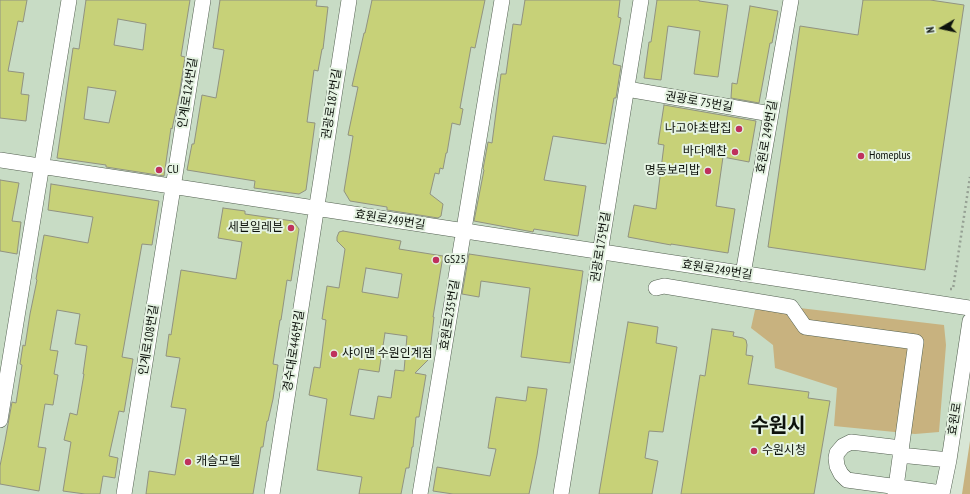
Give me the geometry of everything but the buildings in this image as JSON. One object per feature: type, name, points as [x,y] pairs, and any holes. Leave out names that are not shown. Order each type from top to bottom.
[{"type":"street","points":[[0,420],[68,0]]},
{"type":"street","name":"인계로124번길","points":[[173,186],[203,0]]},
{"type":"street","name":"권광로187번길","points":[[316,208],[349,0]]},
{"type":"street","points":[[464,231],[502,0]]},
{"type":"street","name":"권광로175번길","points":[[561,494],[641,0]]},
{"type":"street","name":"효원로 249번길","points":[[743,274],[791,0]]},
{"type":"street","name":"권광로 75번길","points":[[627,89],[771,114]]},
{"type":"street","points":[[0,160],[316,208]]},
{"type":"street","name":"인계로108번길","points":[[124,494],[173,186]]},
{"type":"street","name":"효원로249번길","points":[[316,208],[970,308]]},
{"type":"street","name":"경수대로446번길","points":[[272,494],[316,208]]},
{"type":"street","name":"효원로235번길","points":[[420,494],[464,231]]},
{"type":"street","points":[[656,288],[664,286],[791,307],[805,326],[916,342],[895,490]]},
{"type":"street","name":"효원로","points":[[942,493],[949,460],[970,321]]},
{"type":"street","points":[[942,493],[895,490],[846,480],[837,466],[837,453],[846,444],[851,442],[949,460]]},
{"type":"path","points":[[945,288],[953,289],[970,178]]},
{"type":"shaded area","points":[[0,0],[970,0],[970,297],[965,319],[937,494],[0,494]]},
{"type":"shaded area","points":[[791,307],[944,325],[946,345],[939,432],[915,434],[834,426],[837,388],[775,368],[773,345],[751,328],[755,310]]},
{"type":"shaded area","points":[[970,441],[970,494],[962,494]]},
{"type":"place","name":"나고야초밥집","points":[[739,129]]},
{"type":"place","name":"바다예찬","points":[[735,152]]},
{"type":"place","name":"Homeplus","points":[[861,156]]},
{"type":"place","name":"CU","points":[[159,170]]},
{"type":"place","name":"명동보리밥","points":[[708,171]]},
{"type":"place","name":"세븐일레븐","points":[[291,228]]},
{"type":"place","name":"GS25","points":[[436,260]]},
{"type":"place","name":"샤이맨 수원인계점","points":[[334,354]]},
{"type":"place","name":"수원시청","points":[[754,451]]},
{"type":"place","name":"캐슬모텔","points":[[188,462]]},
{"type":"district","name":"수원시","points":[[778,426]]}]
